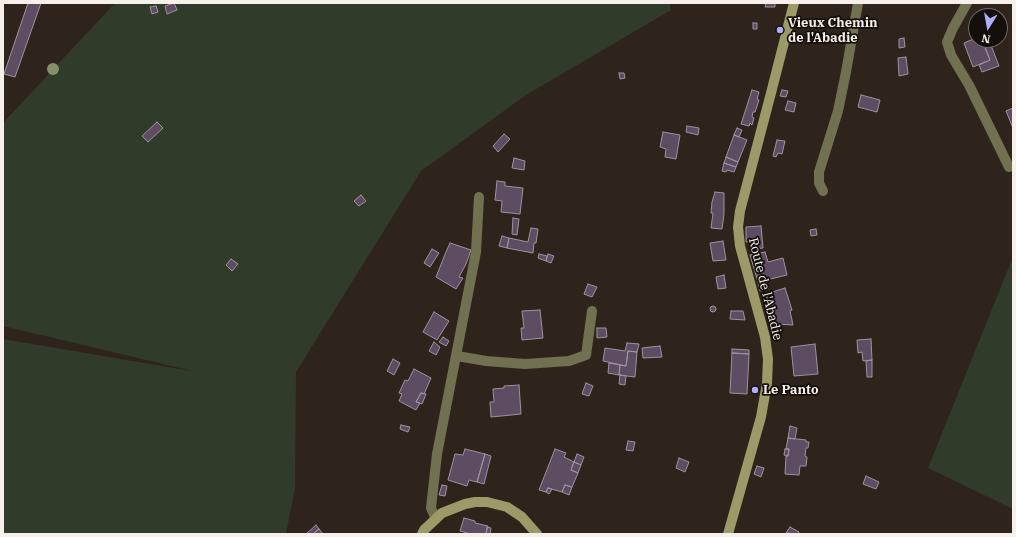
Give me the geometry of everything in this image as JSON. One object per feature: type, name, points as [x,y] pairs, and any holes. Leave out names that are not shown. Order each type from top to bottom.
[{"type":"street","name":"Route de l'Abadie","points":[[728,534],[761,417],[767,384],[768,359],[765,337],[740,246],[738,227],[740,211],[794,3]]},
{"type":"street","points":[[823,191],[819,183],[819,172],[838,111],[858,3]]},
{"type":"street","points":[[967,3],[953,28],[948,42],[951,55],[969,85],[1009,167]]},
{"type":"street","points":[[436,519],[431,508],[437,454],[476,252],[479,198]]},
{"type":"street","points":[[457,356],[513,364],[569,361],[586,356],[592,311]]},
{"type":"street","points":[[422,534],[424,530],[442,513],[476,502],[487,502],[507,507],[515,511],[537,534]]},
{"type":"green space","points":[[115,3],[670,3],[671,10],[526,95],[421,171],[296,372],[295,488],[286,534],[3,534],[3,339],[197,372],[3,326],[3,123]]},
{"type":"green space","points":[[1013,257],[1013,509],[928,468]]},
{"type":"building","points":[[28,3],[41,3],[15,77],[4,74]]},
{"type":"building","points":[[174,3],[177,10],[167,14],[165,6]]},
{"type":"building","points":[[766,3],[775,3],[775,7],[765,7]]},
{"type":"building","points":[[156,6],[158,12],[152,14],[150,7]]},
{"type":"building","points":[[753,23],[757,23],[757,29],[753,29]]},
{"type":"building","points":[[904,38],[905,47],[899,48],[899,39]]},
{"type":"building","points":[[968,41],[968,48],[985,48],[990,60],[973,67],[964,43]]},
{"type":"building","points":[[985,48],[992,48],[999,66],[982,72],[979,65],[990,60]]},
{"type":"building","points":[[906,57],[908,74],[899,76],[898,58]]},
{"type":"building","points":[[619,73],[624,73],[625,78],[620,79]]},
{"type":"building","points":[[752,90],[759,92],[757,99],[759,100],[755,112],[753,112],[752,117],[754,118],[752,125],[750,123],[749,126],[741,124]]},
{"type":"building","points":[[782,90],[788,91],[786,97],[780,96]]},
{"type":"building","points":[[861,95],[880,100],[877,112],[858,107]]},
{"type":"building","points":[[788,101],[796,103],[794,112],[785,110]]},
{"type":"building","points":[[1013,108],[1013,128],[1006,111]]},
{"type":"building","points":[[157,122],[163,128],[148,142],[142,136]]},
{"type":"building","points":[[687,126],[699,128],[698,135],[686,132]]},
{"type":"building","points":[[737,128],[742,130],[739,137],[734,135]]},
{"type":"building","points":[[663,132],[680,135],[676,159],[665,157],[666,149],[660,147]]},
{"type":"building","points":[[504,134],[510,139],[498,152],[493,146]]},
{"type":"building","points":[[734,135],[747,140],[738,162],[726,157]]},
{"type":"building","points":[[777,140],[785,141],[782,154],[778,153],[776,157],[773,156]]},
{"type":"building","points":[[726,157],[738,162],[736,167],[724,163]]},
{"type":"building","points":[[514,158],[525,161],[524,170],[512,168]]},
{"type":"building","points":[[724,163],[736,167],[734,172],[727,170],[726,172],[722,171]]},
{"type":"building","points":[[497,181],[505,182],[505,186],[523,188],[520,214],[501,212],[502,201],[495,200]]},
{"type":"building","points":[[715,192],[724,193],[722,229],[711,228],[713,213],[711,213],[712,202]]},
{"type":"building","points":[[361,195],[366,201],[359,206],[354,201]]},
{"type":"building","points":[[513,218],[519,219],[517,235],[512,234]]},
{"type":"building","points":[[761,226],[763,248],[752,249],[751,242],[746,242],[746,227]]},
{"type":"building","points":[[531,228],[538,229],[533,253],[507,248],[509,238],[528,242]]},
{"type":"building","points":[[816,229],[817,235],[811,236],[810,230]]},
{"type":"building","points":[[502,236],[509,238],[507,248],[499,246]]},
{"type":"building","points":[[723,241],[726,260],[713,261],[710,243]]},
{"type":"building","points":[[450,243],[471,250],[459,277],[463,278],[456,289],[436,277]]},
{"type":"building","points":[[432,249],[439,253],[430,267],[424,263]]},
{"type":"building","points":[[765,252],[768,262],[783,258],[787,275],[758,282],[750,255]]},
{"type":"building","points":[[539,254],[547,256],[546,261],[538,258]]},
{"type":"building","points":[[548,254],[554,256],[551,263],[546,261]]},
{"type":"building","points":[[231,259],[238,264],[232,271],[226,265]]},
{"type":"building","points":[[724,275],[726,288],[718,289],[716,277]]},
{"type":"building","points":[[766,280],[768,289],[760,291],[758,282]]},
{"type":"building","points":[[588,284],[597,287],[592,297],[584,294]]},
{"type":"building","points":[[785,288],[792,310],[790,311],[793,325],[776,324],[775,315],[772,316],[766,294]]},
{"type":"building","points":[[713,306],[716,309],[713,312],[710,309]]},
{"type":"building","points":[[540,310],[543,338],[522,340],[521,328],[524,328],[522,311]]},
{"type":"building","points":[[731,311],[743,311],[745,320],[730,319]]},
{"type":"building","points":[[434,312],[449,321],[437,340],[423,332]]},
{"type":"building","points":[[597,328],[606,328],[607,337],[597,338]]},
{"type":"building","points":[[443,337],[449,341],[446,346],[439,342]]},
{"type":"building","points":[[871,339],[872,360],[863,361],[862,352],[858,353],[857,340]]},
{"type":"building","points":[[434,342],[440,347],[436,355],[429,351]]},
{"type":"building","points":[[627,343],[639,344],[637,352],[628,351],[626,366],[603,361],[605,348],[625,351]]},
{"type":"building","points":[[815,344],[818,374],[794,376],[791,347]]},
{"type":"building","points":[[660,346],[662,357],[643,358],[642,348]]},
{"type":"building","points":[[732,349],[749,350],[749,354],[732,353]]},
{"type":"building","points":[[628,351],[637,352],[635,377],[619,375],[620,365],[626,366]]},
{"type":"building","points":[[732,353],[749,354],[747,394],[730,393]]},
{"type":"building","points":[[393,359],[400,363],[394,375],[387,371]]},
{"type":"building","points":[[872,360],[872,377],[867,377],[866,361]]},
{"type":"building","points":[[609,363],[620,365],[619,375],[608,373]]},
{"type":"building","points":[[414,369],[431,378],[424,394],[421,393],[416,402],[420,403],[416,410],[399,401],[402,394],[399,393],[405,380],[408,381]]},
{"type":"building","points":[[620,375],[626,376],[625,385],[619,384]]},
{"type":"building","points":[[586,383],[593,386],[589,396],[582,394]]},
{"type":"building","points":[[519,385],[521,414],[491,417],[490,402],[494,402],[493,389],[504,388],[504,386]]},
{"type":"building","points":[[421,393],[426,394],[422,404],[416,402]]},
{"type":"building","points":[[401,425],[410,427],[408,432],[400,429]]},
{"type":"building","points":[[790,426],[797,428],[795,439],[788,438]]},
{"type":"building","points":[[788,438],[806,440],[806,442],[809,442],[808,448],[806,448],[805,456],[807,457],[806,466],[800,466],[799,475],[785,474],[786,456],[788,456],[789,449],[786,449]]},
{"type":"building","points":[[628,441],[635,442],[633,451],[626,450]]},
{"type":"building","points":[[465,449],[485,454],[477,482],[469,480],[467,486],[448,480],[455,454],[463,455]]},
{"type":"building","points":[[555,449],[566,453],[564,457],[574,462],[571,470],[578,473],[572,487],[565,485],[562,492],[548,488],[546,492],[539,490]]},
{"type":"building","points":[[785,449],[789,449],[788,456],[784,455]]},
{"type":"building","points":[[485,454],[491,456],[484,484],[477,482]]},
{"type":"building","points":[[577,454],[584,457],[581,465],[574,462]]},
{"type":"building","points":[[679,458],[689,462],[685,472],[676,468]]},
{"type":"building","points":[[574,462],[581,465],[578,473],[571,470]]},
{"type":"building","points":[[757,466],[764,468],[761,477],[754,474]]},
{"type":"building","points":[[866,476],[879,482],[876,489],[863,484]]},
{"type":"building","points":[[442,485],[447,486],[445,496],[439,495]]},
{"type":"building","points":[[565,485],[572,487],[569,495],[562,492]]},
{"type":"building","points":[[548,488],[552,489],[549,494],[546,492]]},
{"type":"building","points":[[464,518],[475,521],[475,523],[488,526],[486,534],[471,534],[460,531]]},
{"type":"building","points":[[316,525],[319,529],[313,534],[306,534]]},
{"type":"building","points":[[487,527],[491,528],[490,534],[486,534]]},
{"type":"building","points":[[790,527],[799,532],[798,534],[786,533]]},
{"type":"building","points":[[319,529],[323,534],[313,534]]},
{"type":"place","name":"Vieux Chemin de l'Abadie","points":[[780,30]]},
{"type":"place","name":"Le Panto","points":[[755,390]]}]
